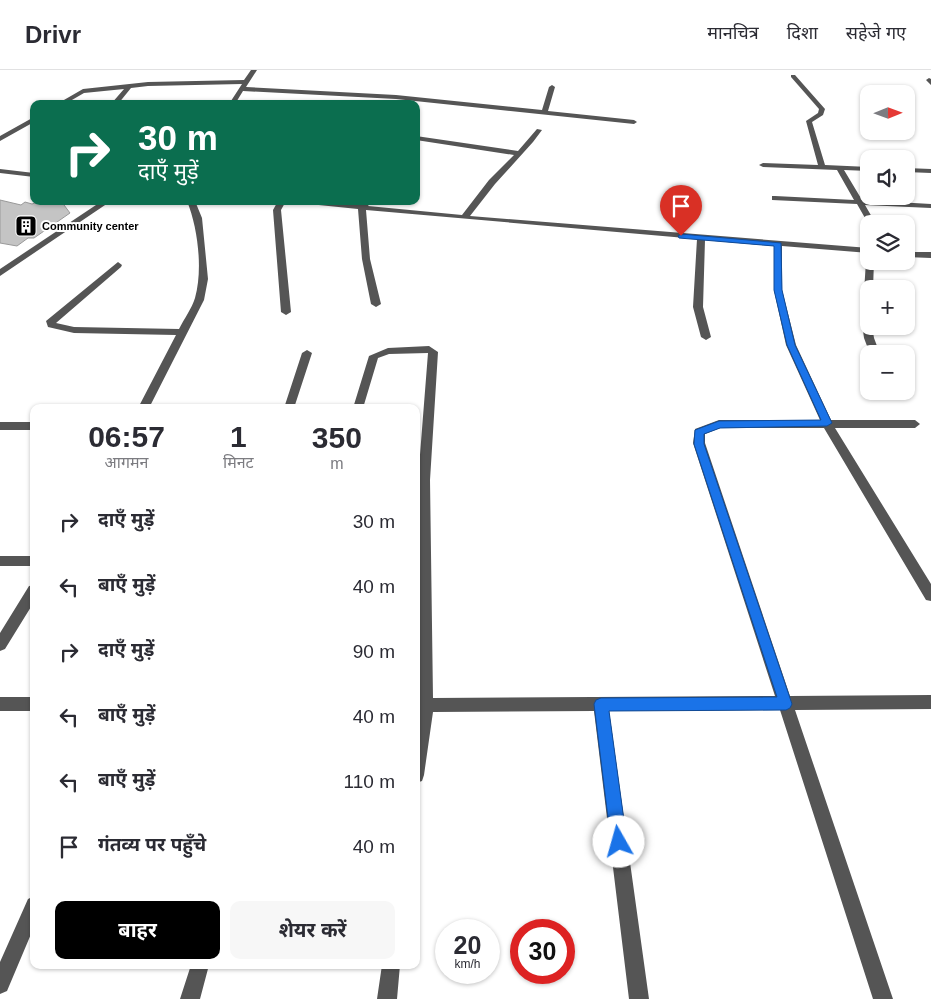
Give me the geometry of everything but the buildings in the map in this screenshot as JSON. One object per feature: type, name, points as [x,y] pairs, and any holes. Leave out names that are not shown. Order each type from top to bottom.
[{"type":"street","points":[[235,100],[254,70]]},
{"type":"street","points":[[794,76],[822,109],[821,114],[809,121],[809,126],[822,167]]},
{"type":"street","points":[[67,100],[83,91],[159,83],[246,82]]},
{"type":"street","points":[[118,100],[129,87]]},
{"type":"street","points":[[544,113],[552,87]]},
{"type":"street","points":[[242,89],[396,97],[634,122]]},
{"type":"street","points":[[0,139],[30,121]]},
{"type":"street","points":[[464,218],[492,182],[531,142],[539,130]]},
{"type":"street","points":[[420,140],[518,154]]},
{"type":"street","points":[[763,165],[860,168]]},
{"type":"street","points":[[838,167],[866,215]]},
{"type":"street","points":[[915,170],[931,171]]},
{"type":"street","points":[[0,171],[30,175]]},
{"type":"street","points":[[775,198],[931,206]]},
{"type":"street","points":[[0,273],[101,205]]},
{"type":"street","points":[[145,404],[198,300],[204,279],[198,218],[193,205]]},
{"type":"street","points":[[280,205],[277,210],[286,312]]},
{"type":"street","points":[[365,205],[366,259],[376,304]]},
{"type":"street","points":[[372,205],[464,218],[860,251]]},
{"type":"street","points":[[701,238],[698,307],[706,337]]},
{"type":"street","points":[[778,244],[778,290],[791,345],[827,423],[931,596]]},
{"type":"street","points":[[915,254],[931,255]]},
{"type":"street","points":[[118,265],[51,321],[51,325],[74,330],[182,332]]},
{"type":"street","points":[[359,404],[374,356],[388,350],[429,349],[433,352],[420,480],[420,719]]},
{"type":"street","points":[[289,404],[307,353]]},
{"type":"street","points":[[883,999],[699,444],[699,432],[719,424],[915,424]]},
{"type":"street","points":[[0,426],[30,426]]},
{"type":"street","points":[[0,561],[30,561]]},
{"type":"street","points":[[0,645],[30,596]]},
{"type":"street","points":[[421,705],[931,702]]},
{"type":"street","points":[[0,704],[30,704]]},
{"type":"street","points":[[601,704],[640,999]]},
{"type":"street","points":[[0,984],[30,914]]},
{"type":"street","points":[[190,999],[199,969]]},
{"type":"street","points":[[386,999],[390,969]]},
{"type":"place","name":"Community center","points":[[26,226]]},
{"type":"route","points":[[619,842],[601,704],[786,704],[699,444],[699,432],[719,424],[827,423],[791,345],[778,290],[778,244],[681,236]]}]
